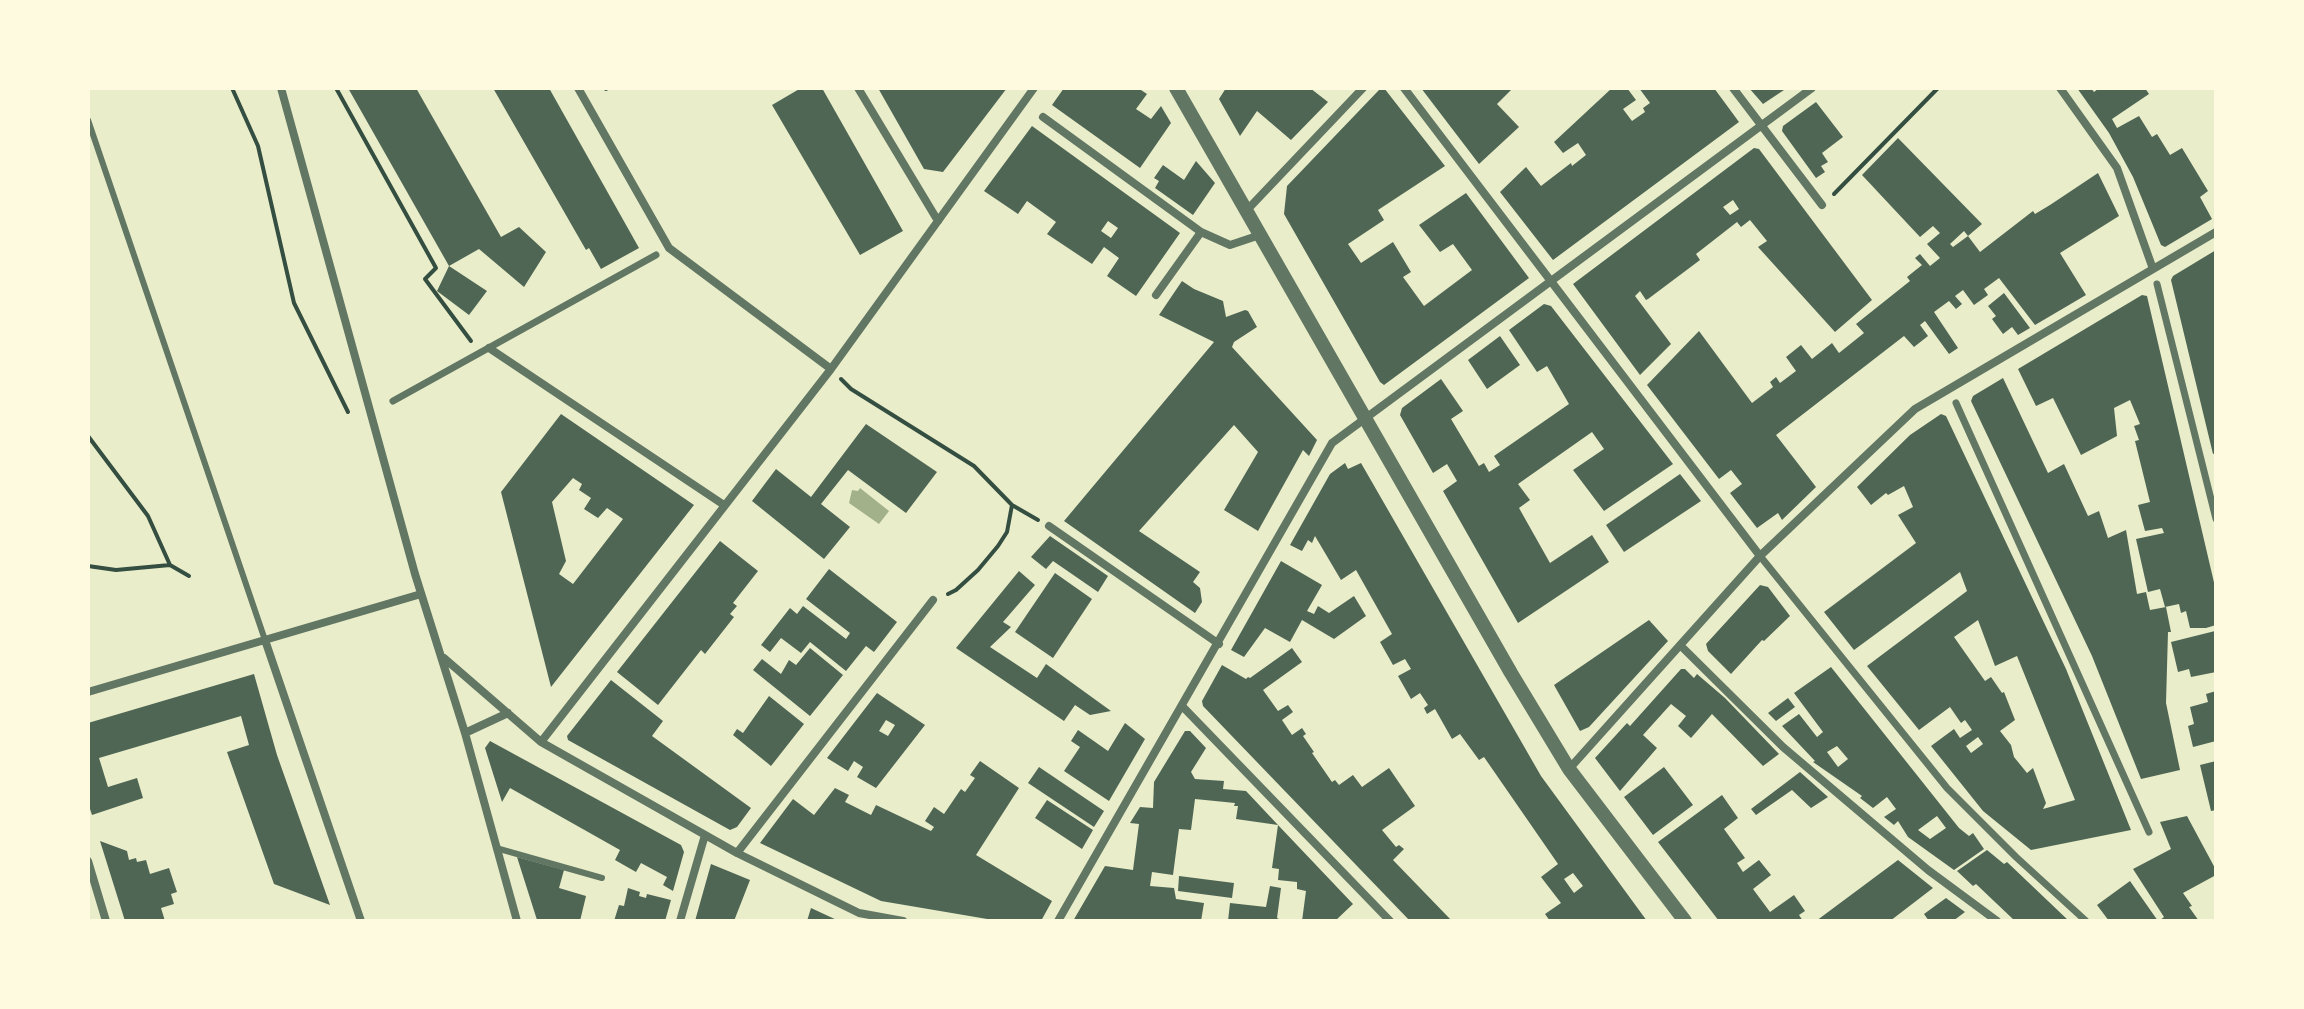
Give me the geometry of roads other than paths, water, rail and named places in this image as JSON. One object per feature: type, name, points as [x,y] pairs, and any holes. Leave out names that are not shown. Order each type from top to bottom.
[{"type":"street","points":[[281,88],[421,594],[465,733],[517,921]]},
{"type":"street","points":[[578,88],[669,248],[831,369]]},
{"type":"street","points":[[858,88],[938,221]]},
{"type":"street","points":[[541,742],[831,369],[1034,88]]},
{"type":"street","points":[[1176,88],[1569,769],[1685,921]]},
{"type":"street","points":[[1248,209],[1363,88]]},
{"type":"street","points":[[1404,88],[1760,556],[1947,788],[2086,921]]},
{"type":"street","points":[[1733,88],[1826,202]]},
{"type":"street","points":[[1058,921],[1332,443],[1812,88]]},
{"type":"street","points":[[2060,88],[2117,168],[2153,269]]},
{"type":"street","points":[[1043,117],[1201,232],[1230,245],[1262,234]]},
{"type":"street","points":[[1156,295],[1201,232]]},
{"type":"street","points":[[1569,769],[1760,556],[1915,409],[2216,232]]},
{"type":"street","points":[[393,401],[656,255]]},
{"type":"street","points":[[2157,284],[2216,519]]},
{"type":"street","points":[[489,348],[724,505]]},
{"type":"street","points":[[1956,403],[2149,832]]},
{"type":"street","points":[[1049,526],[1219,644]]},
{"type":"street","points":[[88,692],[421,594]]},
{"type":"street","points":[[737,853],[933,600]]},
{"type":"street","points":[[265,640],[361,921]]},
{"type":"street","points":[[1680,645],[1783,747],[1928,870],[1997,921]]},
{"type":"street","points":[[442,657],[541,742],[737,853],[858,917],[903,921]]},
{"type":"street","points":[[1183,707],[1390,921]]},
{"type":"street","points":[[465,733],[508,713]]},
{"type":"street","points":[[680,921],[705,835]]},
{"type":"street","points":[[88,861],[106,921]]},
{"type":"lane","points":[[88,120],[265,640]]},
{"type":"lane","points":[[496,848],[602,878]]}]
